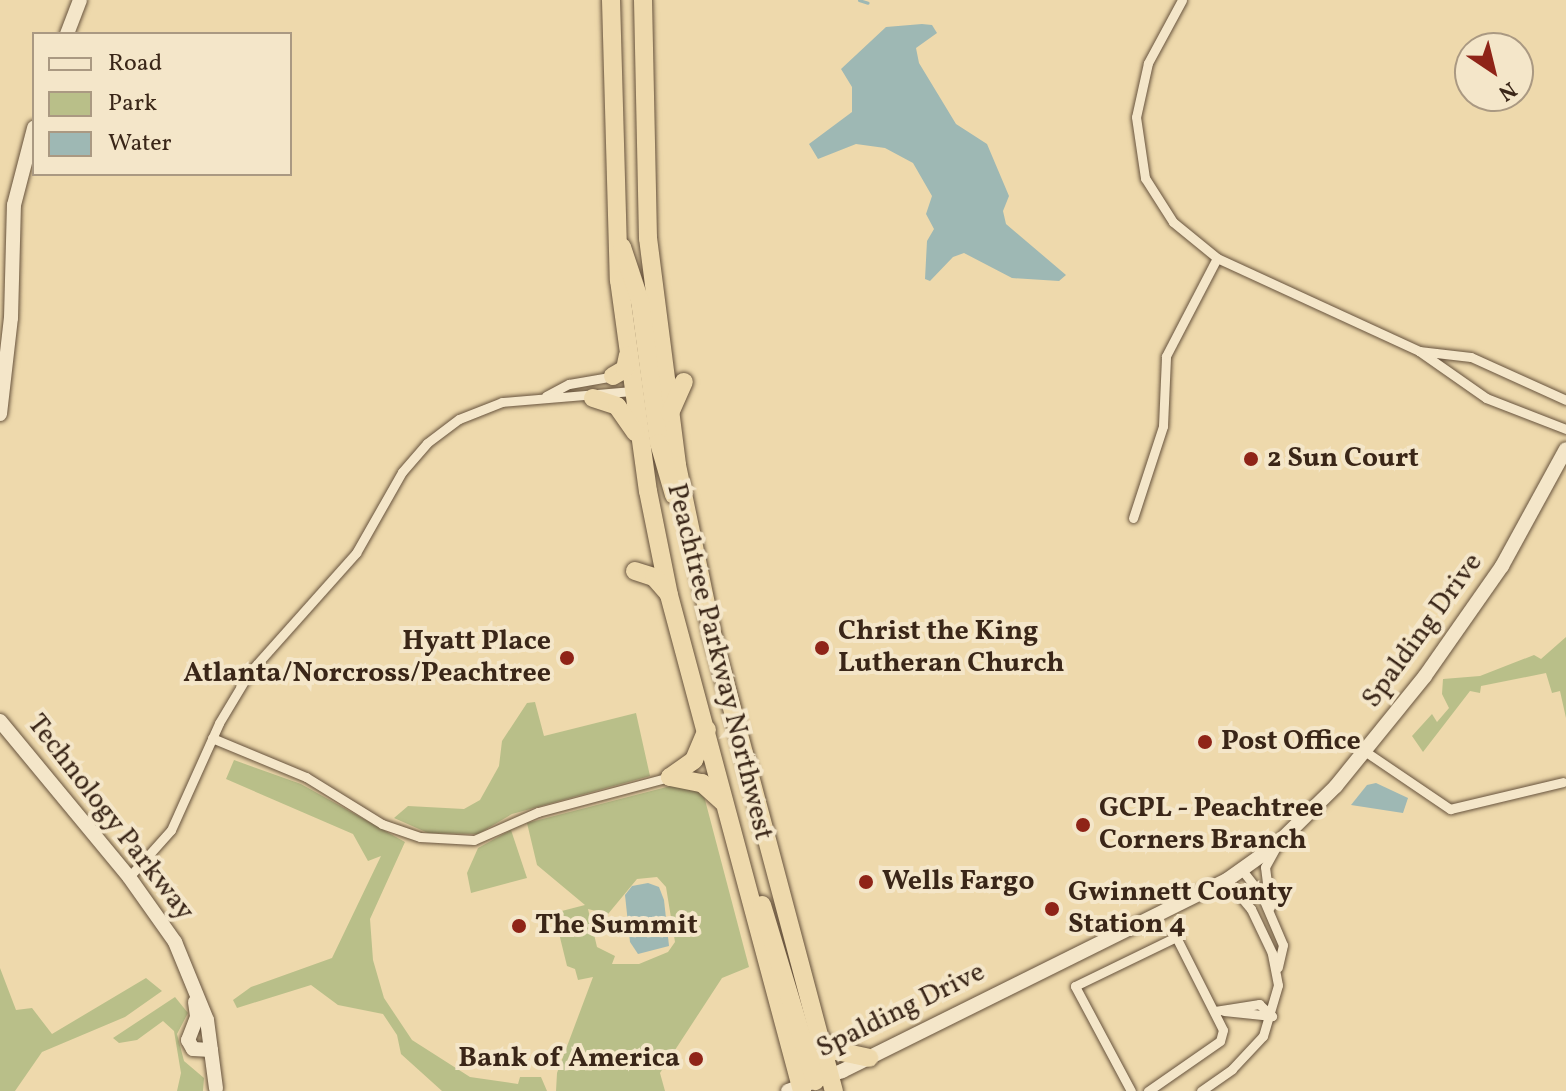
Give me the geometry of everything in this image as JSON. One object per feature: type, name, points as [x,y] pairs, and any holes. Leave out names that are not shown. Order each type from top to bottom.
[{"type":"highway","name":"Peachtree Parkway Northwest","points":[[611,0],[612,147],[628,352],[654,381],[669,416],[687,521],[819,1039],[812,1086]]},
{"type":"highway","name":"Peachtree Parkway Northwest","points":[[643,0],[645,188],[654,381],[642,459],[669,595],[735,844],[812,1086]]},
{"type":"highway","points":[[619,241],[639,293],[666,473],[687,521]]},
{"type":"highway","points":[[613,376],[625,369],[628,352]]},
{"type":"highway","points":[[593,398],[625,413],[642,459]]},
{"type":"highway","points":[[656,539],[650,558],[635,571],[654,577],[669,595]]},
{"type":"highway","points":[[670,777],[694,760],[707,730]]},
{"type":"highway","points":[[670,777],[708,786],[726,807]]},
{"type":"highway","points":[[819,1039],[837,1051],[869,1058]]},
{"type":"main road","points":[[68,32],[80,0]]},
{"type":"main road","points":[[0,414],[11,318],[5,250],[32,136]]},
{"type":"main road","name":"Spalding Drive","points":[[812,1086],[1227,880],[1276,845],[1366,752],[1492,583],[1566,449]]},
{"type":"main road","name":"Technology Parkway","points":[[0,721],[129,877],[175,942],[195,985],[211,1050],[216,1089]]},
{"type":"main road","points":[[195,985],[197,1017],[188,1040],[193,1049],[211,1050]]},
{"type":"street","points":[[1182,0],[1154,50],[1141,88],[1139,153],[1145,178],[1173,222],[1217,258],[1419,351],[1486,398],[1566,429]]},
{"type":"street","points":[[1133,518],[1163,426],[1166,356],[1217,258]]},
{"type":"street","points":[[1419,351],[1484,361],[1566,400]]},
{"type":"street","points":[[546,396],[569,384],[613,376],[654,381]]},
{"type":"street","points":[[129,877],[171,830],[212,738],[249,673],[356,553],[414,456],[474,411],[546,396],[593,398],[654,381]]},
{"type":"street","points":[[212,738],[306,777],[382,824],[420,837],[474,840],[538,812],[670,777]]},
{"type":"street","points":[[1366,752],[1450,809],[1563,782]]},
{"type":"street","points":[[1271,914],[1265,867],[1276,845]]},
{"type":"street","points":[[1201,1091],[1251,1052],[1272,1016],[1283,945],[1271,914],[1242,870]]},
{"type":"street","points":[[1227,880],[1251,909],[1277,970]]},
{"type":"street","points":[[1131,1091],[1075,986],[1176,937],[1223,1030],[1220,1041],[1148,1091]]},
{"type":"street","points":[[1215,1011],[1272,1016]]},
{"type":"green space","points":[[1566,637],[1566,718],[1560,691],[1552,693],[1546,673],[1481,686],[1480,693],[1470,691],[1423,752],[1412,736],[1432,714],[1437,722],[1449,708],[1442,694],[1443,679],[1480,676],[1534,655],[1541,659]]},
{"type":"green space","points":[[535,702],[544,736],[636,713],[650,776],[512,814],[478,834],[428,833],[394,818],[408,806],[464,809],[480,800],[499,766],[502,741],[527,703]]},
{"type":"green space","points":[[234,760],[301,784],[405,842],[370,919],[373,960],[384,998],[412,1040],[470,1077],[518,1084],[520,1077],[541,1077],[547,1091],[442,1091],[401,1054],[397,1035],[383,1014],[338,1005],[311,985],[237,1008],[233,1000],[251,987],[332,958],[381,856],[368,861],[353,834],[226,779]]},
{"type":"green space","points":[[686,782],[704,796],[749,967],[722,978],[660,1073],[665,1091],[556,1091],[557,1073],[593,977],[578,980],[575,969],[567,966],[554,913],[585,905],[537,865],[527,823]],"holes":[[[657,877],[666,887],[675,942],[668,952],[639,964],[612,964],[615,956],[597,947],[588,909],[608,914],[637,879]]]},
{"type":"green space","points":[[511,830],[527,878],[471,893],[467,873],[478,848]]},
{"type":"green space","points":[[0,968],[16,1010],[32,1008],[52,1034],[146,978],[162,991],[125,1017],[42,1052],[15,1091],[0,1091]]},
{"type":"green space","points":[[175,997],[188,1013],[177,1034],[184,1061],[204,1078],[203,1091],[177,1091],[181,1073],[174,1031],[163,1021],[137,1040],[119,1043],[113,1038]]},
{"type":"water","points":[[932,25],[937,33],[916,48],[919,63],[956,124],[987,144],[1009,196],[1003,211],[1006,224],[1066,275],[1059,281],[1012,278],[964,253],[953,257],[930,281],[925,279],[927,241],[934,229],[926,214],[932,196],[913,163],[885,148],[856,144],[818,159],[809,144],[852,112],[852,87],[841,69],[886,27]]},
{"type":"water","points":[[1376,783],[1408,798],[1403,813],[1351,805],[1367,785]]},
{"type":"water","points":[[648,883],[659,887],[664,900],[669,946],[638,954],[630,942],[625,895],[632,886]]},
{"type":"waterway","points":[[859,0],[868,3]]},
{"type":"place","name":"2 Sun Court","points":[[1251,459]]},
{"type":"place","name":"Christ the King Lutheran Church","points":[[822,648]]},
{"type":"place","name":"Hyatt Place Atlanta/Norcross/Peachtree","points":[[567,658]]},
{"type":"place","name":"Post Office","points":[[1205,742]]},
{"type":"place","name":"GCPL - Peachtree Corners Branch","points":[[1083,825]]},
{"type":"place","name":"Wells Fargo","points":[[866,882]]},
{"type":"place","name":"Gwinnett County Station 4","points":[[1052,909]]},
{"type":"place","name":"The Summit","points":[[519,926]]},
{"type":"place","name":"Bank of America","points":[[696,1059]]}]
